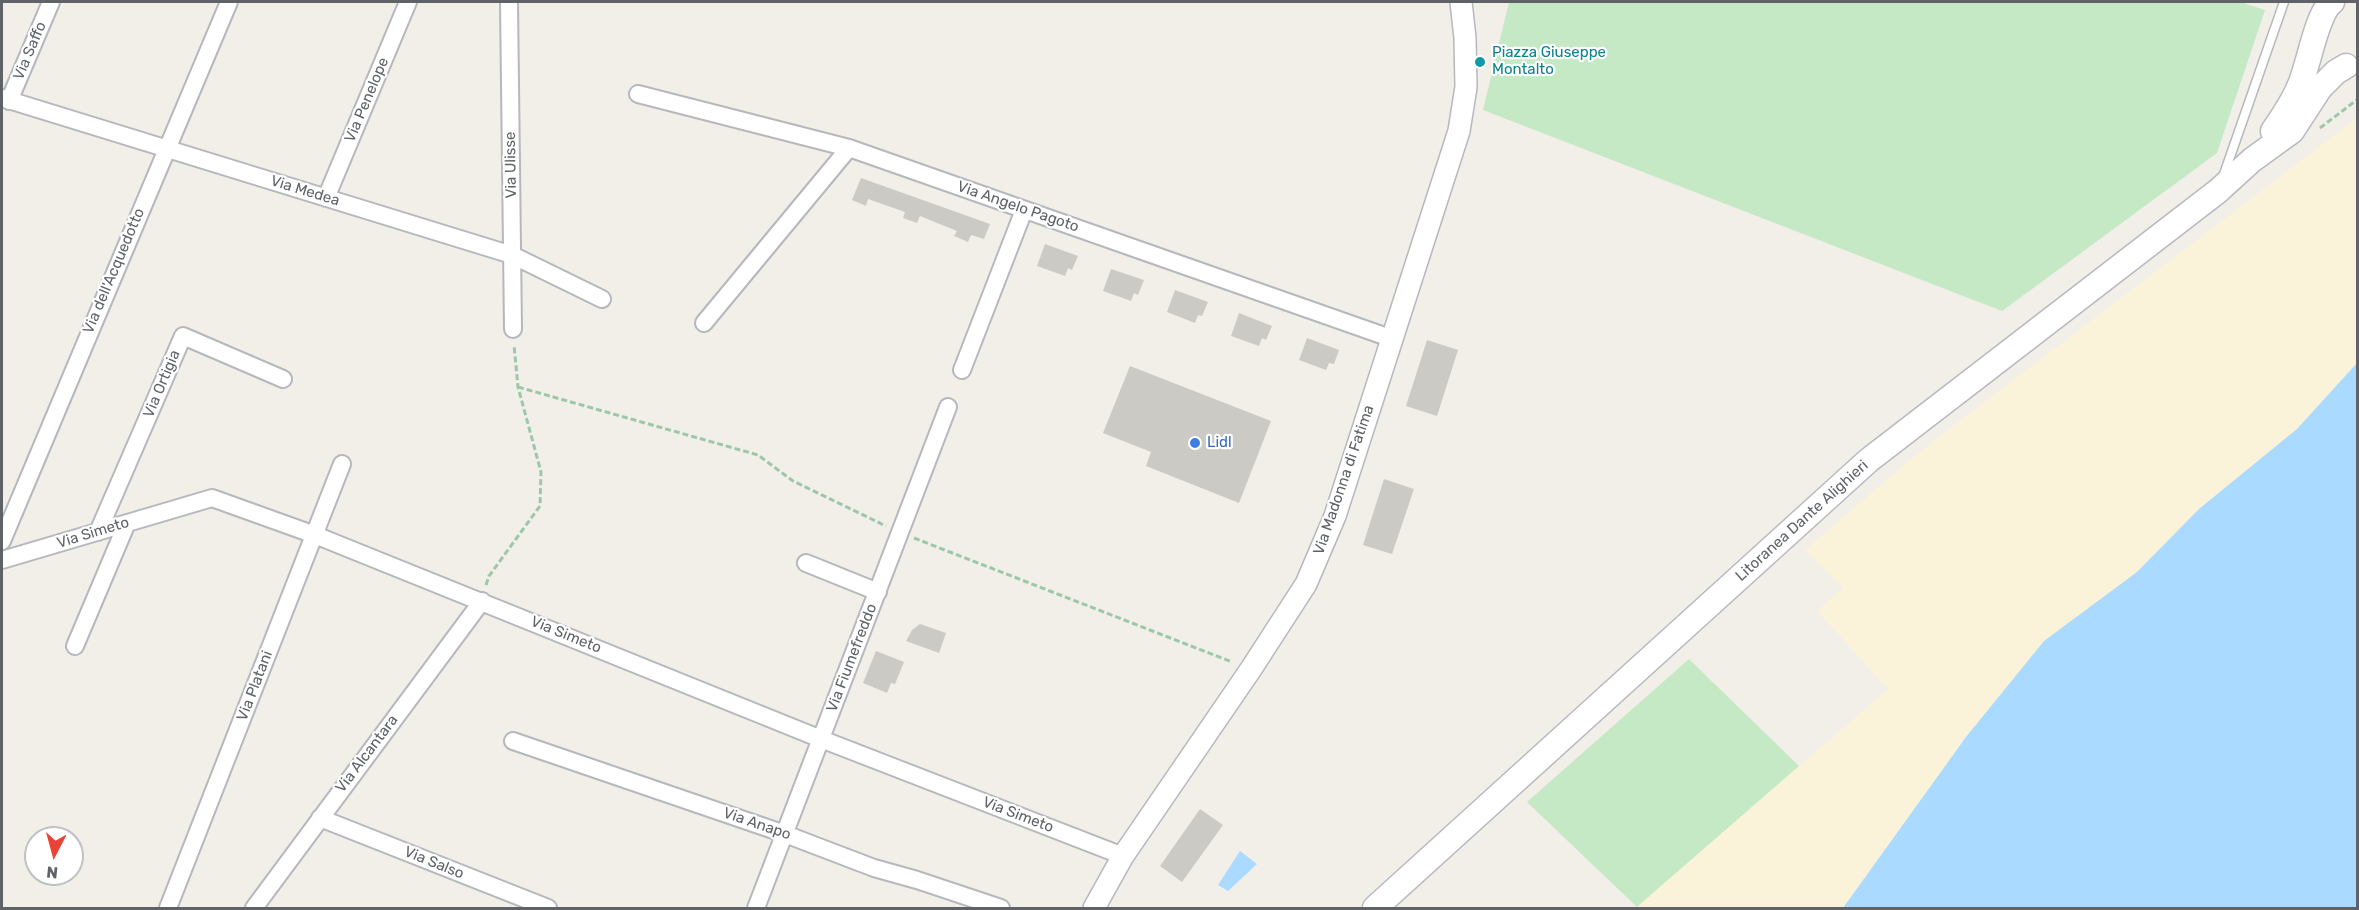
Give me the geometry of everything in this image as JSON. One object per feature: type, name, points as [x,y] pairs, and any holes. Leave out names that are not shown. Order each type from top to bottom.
[{"type":"main road","points":[[2322,11],[2319,39],[2325,51],[2334,61],[2352,67]]},
{"type":"main road","points":[[2252,160],[2279,123],[2299,89],[2312,53],[2322,11]]},
{"type":"main road","points":[[2252,160],[2292,131],[2320,88],[2336,72],[2352,67]]},
{"type":"main road","name":"Litoranea Dante Alighieri","points":[[1375,909],[1869,460],[2218,192],[2252,160]]},
{"type":"street","name":"Via Saffo","points":[[5,100],[51,2]]},
{"type":"street","name":"Via dell'Acquedotto","points":[[2,541],[165,149],[229,2]]},
{"type":"street","name":"Via Penelope","points":[[326,198],[408,2]]},
{"type":"street","name":"Via Ulisse","points":[[509,2],[513,329]]},
{"type":"street","name":"Via Madonna di Fatima","points":[[1094,909],[1123,856],[1251,669],[1306,584],[1335,516],[1460,131],[1466,87],[1465,38],[1461,2]]},
{"type":"street","name":"Via Angelo Pagoto","points":[[638,94],[849,148],[1392,339]]},
{"type":"street","name":"Via Medea","points":[[5,100],[512,255],[602,299]]},
{"type":"street","points":[[704,323],[849,148]]},
{"type":"street","points":[[962,370],[1024,210]]},
{"type":"street","name":"Via Ortigia","points":[[98,532],[183,336],[283,379]]},
{"type":"street","name":"Via Fiumefreddo","points":[[756,909],[948,407]]},
{"type":"street","name":"Via Platani","points":[[168,909],[342,464]]},
{"type":"street","name":"Via Simeto","points":[[2,561],[212,498],[315,535],[821,739],[1123,856]]},
{"type":"street","points":[[75,646],[127,523]]},
{"type":"street","points":[[806,563],[878,592]]},
{"type":"street","name":"Via Alcantara","points":[[254,909],[482,601]]},
{"type":"street","name":"Via Anapo","points":[[513,741],[785,834],[874,868],[1001,909]]},
{"type":"street","name":"Via Salso","points":[[320,818],[548,909]]},
{"type":"lane","points":[[2218,192],[2284,2]]},
{"type":"path","points":[[2314,132],[2358,99]]},
{"type":"path","points":[[482,601],[489,576],[540,506],[541,472],[518,387],[513,329]]},
{"type":"green space","points":[[1509,2],[2240,2],[2265,10],[2217,153],[2002,311],[1483,110]]},
{"type":"green space","points":[[1689,659],[1799,766],[1637,907],[1527,802]]},
{"type":"sand","points":[[2357,118],[2357,363],[2297,429],[2199,509],[2137,572],[2044,641],[1966,737],[1843,908],[1638,908],[1888,689],[1817,611],[1843,588],[1805,550],[1923,449]]},
{"type":"water","points":[[2357,363],[2357,908],[1843,908],[1966,737],[2044,641],[2137,572],[2199,509],[2297,429]]},
{"type":"water","points":[[1240,851],[1257,864],[1228,891],[1218,885]]},
{"type":"building","points":[[861,178],[990,224],[984,239],[971,235],[968,242],[954,236],[957,231],[920,216],[917,223],[903,218],[905,212],[868,199],[866,206],[852,200]]},
{"type":"building","points":[[1045,244],[1078,256],[1072,270],[1068,268],[1065,276],[1037,266]]},
{"type":"building","points":[[1111,269],[1144,280],[1138,295],[1134,293],[1131,301],[1103,291]]},
{"type":"building","points":[[1175,290],[1208,302],[1202,316],[1198,315],[1195,323],[1167,312]]},
{"type":"building","points":[[1239,313],[1272,326],[1266,340],[1262,338],[1259,346],[1231,336]]},
{"type":"building","points":[[1307,338],[1339,350],[1334,364],[1329,363],[1326,370],[1299,360]]},
{"type":"building","points":[[1427,340],[1458,350],[1437,416],[1406,406]]},
{"type":"building","name":"Lidl","points":[[1130,366],[1271,421],[1239,503],[1146,466],[1151,452],[1103,433]]},
{"type":"building","points":[[1384,479],[1414,489],[1392,554],[1363,545]]},
{"type":"building","points":[[920,624],[946,633],[939,653],[906,641],[912,630]]},
{"type":"building","points":[[876,651],[904,662],[895,684],[891,683],[887,693],[863,683]]},
{"type":"building","points":[[1200,809],[1223,825],[1182,882],[1160,866]]},
{"type":"place","name":"Piazza Giuseppe Montalto","points":[[1480,62]]},
{"type":"place","name":"Lidl","points":[[1195,443]]}]
